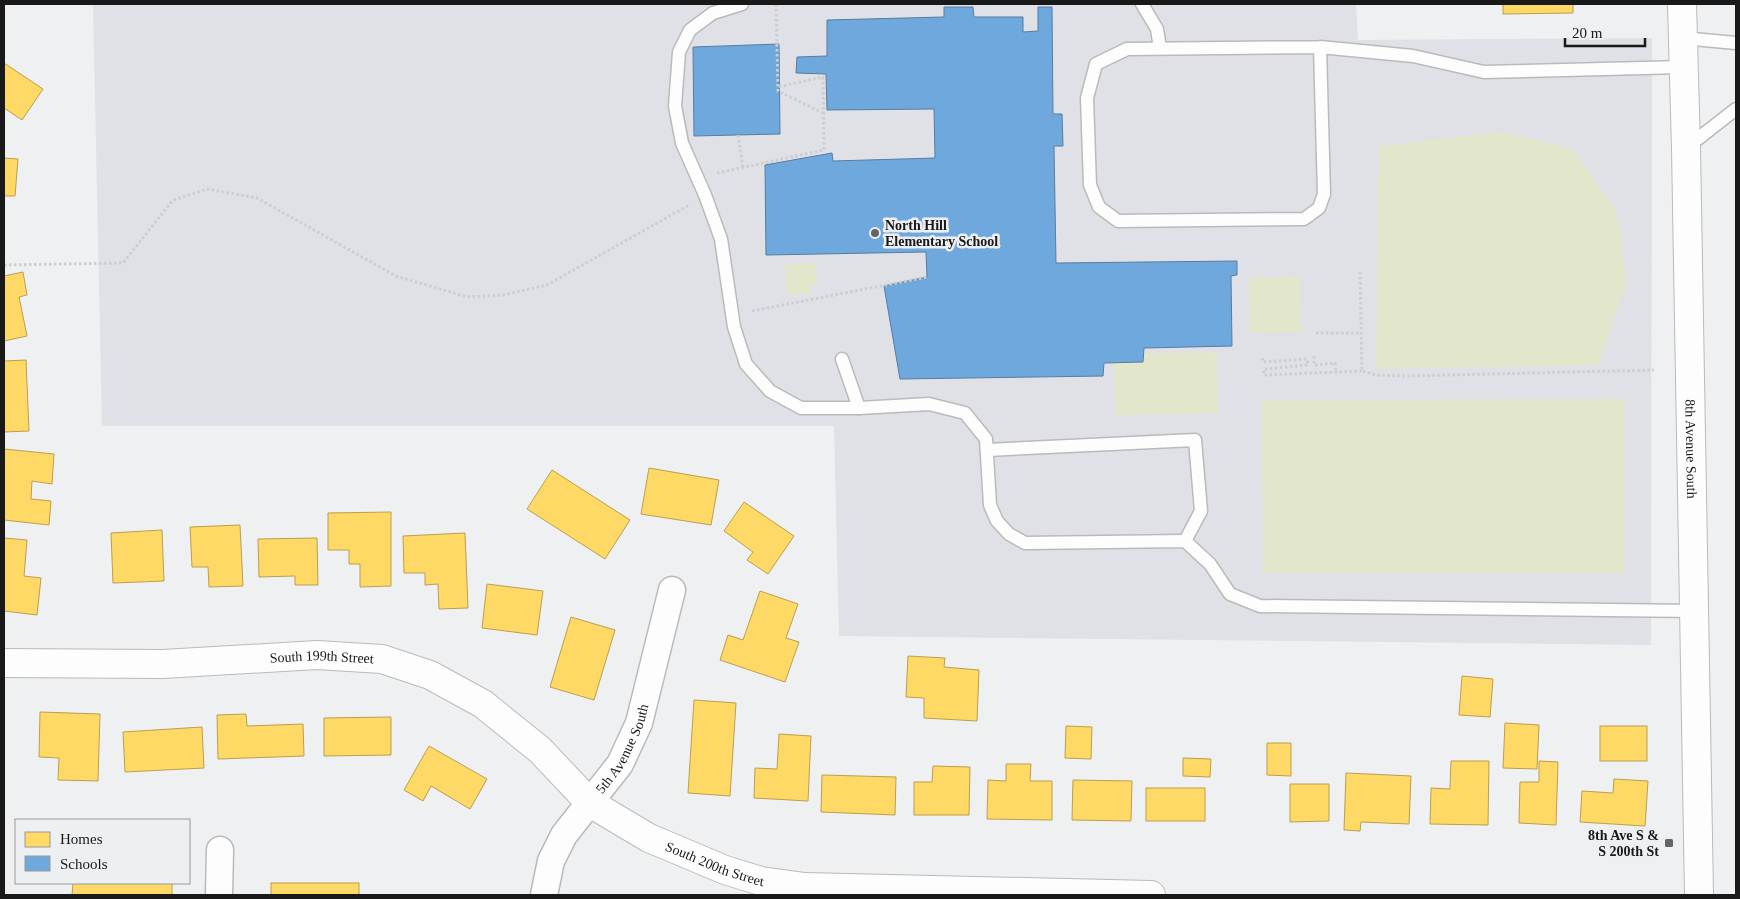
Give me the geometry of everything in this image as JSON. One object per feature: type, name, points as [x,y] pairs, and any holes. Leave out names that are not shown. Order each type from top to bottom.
[{"type":"street","name":"8th Avenue South","points":[[1682,4],[1699,895]]},
{"type":"street","name":"5th Avenue South","points":[[544,895],[551,862],[564,835],[620,764],[638,723],[672,590]]},
{"type":"street","name":"South 199th Street","points":[[4,663],[163,664],[317,655],[382,659],[430,675],[483,704],[540,750],[590,803]]},
{"type":"street","name":"South 200th Street","points":[[590,803],[649,838],[725,870],[761,881],[909,893],[1151,895]]},
{"type":"street","points":[[219,895],[220,850]]},
{"type":"lane","points":[[742,4],[714,14],[690,30],[679,52],[675,106],[682,143],[721,239],[734,327],[746,364],[770,390],[801,408],[859,408],[929,404],[965,413],[986,439],[990,504],[997,521],[1010,534],[1025,543],[1185,541],[1210,564],[1230,594],[1260,606],[1694,612]]},
{"type":"lane","points":[[1142,4],[1157,29],[1160,48]]},
{"type":"lane","points":[[1682,38],[1736,42]]},
{"type":"lane","points":[[1320,48],[1324,194],[1319,208],[1304,219],[1118,221],[1099,207],[1090,185],[1087,98],[1096,64],[1127,49],[1320,48],[1413,56],[1484,72],[1683,67]]},
{"type":"lane","points":[[1686,148],[1736,109]]},
{"type":"lane","points":[[842,359],[859,408]]},
{"type":"lane","points":[[987,450],[1195,440],[1201,511],[1185,541]]},
{"type":"path","points":[[776,4],[778,91],[823,113]]},
{"type":"path","points":[[697,177],[824,150],[823,77],[778,87]]},
{"type":"path","points":[[738,135],[743,167]]},
{"type":"path","points":[[4,265],[123,263],[174,200],[207,189],[257,198],[396,276],[467,297],[503,295],[547,285],[705,196]]},
{"type":"path","points":[[1360,272],[1362,371]]},
{"type":"path","points":[[732,315],[927,277]]},
{"type":"path","points":[[1316,333],[1361,333]]},
{"type":"path","points":[[1314,356],[1314,364]]},
{"type":"path","points":[[1262,358],[1263,362],[1307,359],[1308,364]]},
{"type":"path","points":[[1336,372],[1335,363],[1308,364],[1264,369],[1264,375],[1362,371],[1376,375],[1406,376],[1654,370]]},
{"type":"shaded area","name":"North Hill Elementary School","points":[[93,4],[1356,4],[1358,40],[1652,38],[1651,645],[839,636],[834,426],[102,426]]},
{"type":"green space","points":[[1504,132],[1572,149],[1617,212],[1627,280],[1598,365],[1376,369],[1379,146]]},
{"type":"green space","points":[[816,263],[817,286],[810,286],[810,294],[787,295],[785,264]]},
{"type":"green space","points":[[1300,277],[1301,332],[1250,333],[1249,278]]},
{"type":"green space","points":[[1217,352],[1218,413],[1115,415],[1114,354]]},
{"type":"green space","points":[[1624,399],[1624,573],[1263,573],[1262,400]]},
{"type":"building: Homes","points":[[1503,4],[1573,4],[1573,13],[1503,14]]},
{"type":"building: Homes","points":[[4,63],[43,89],[22,120],[4,108]]},
{"type":"building: Homes","points":[[4,158],[18,159],[15,196],[4,196]]},
{"type":"building: Homes","points":[[23,272],[27,295],[19,297],[27,336],[4,341],[4,276]]},
{"type":"building: Homes","points":[[26,360],[29,431],[4,432],[4,361]]},
{"type":"building: Homes","points":[[4,449],[54,454],[52,484],[32,481],[31,499],[51,501],[49,525],[4,520]]},
{"type":"building: Homes","points":[[649,468],[719,480],[711,525],[641,514]]},
{"type":"building: Homes","points":[[552,470],[630,520],[605,559],[527,509]]},
{"type":"building: Homes","points":[[744,502],[794,536],[768,574],[747,560],[753,552],[724,531]]},
{"type":"building: Homes","points":[[391,512],[391,586],[360,587],[360,564],[349,564],[349,550],[328,550],[328,513]]},
{"type":"building: Homes","points":[[240,525],[243,586],[209,587],[208,567],[192,567],[190,527]]},
{"type":"building: Homes","points":[[162,530],[164,581],[113,583],[111,533]]},
{"type":"building: Homes","points":[[465,533],[468,608],[439,609],[438,584],[425,585],[425,573],[404,573],[403,536]]},
{"type":"building: Homes","points":[[4,538],[27,540],[24,576],[41,578],[37,615],[4,611]]},
{"type":"building: Homes","points":[[317,538],[318,585],[295,585],[295,576],[259,577],[258,539]]},
{"type":"building: Homes","points":[[487,584],[543,591],[537,635],[482,628]]},
{"type":"building: Homes","points":[[760,591],[798,604],[786,638],[799,642],[785,682],[720,660],[728,635],[743,640]]},
{"type":"building: Homes","points":[[571,617],[615,630],[594,700],[550,687]]},
{"type":"building: Homes","points":[[908,656],[945,658],[944,667],[979,670],[977,721],[924,718],[924,698],[906,697]]},
{"type":"building: Homes","points":[[1462,676],[1493,679],[1490,717],[1459,715]]},
{"type":"building: Homes","points":[[694,700],[736,703],[730,796],[688,793]]},
{"type":"building: Homes","points":[[40,712],[100,714],[98,781],[58,780],[59,758],[39,757]]},
{"type":"building: Homes","points":[[246,714],[247,726],[303,724],[304,756],[218,759],[217,715]]},
{"type":"building: Homes","points":[[391,717],[391,755],[324,756],[324,718]]},
{"type":"building: Homes","points":[[1505,723],[1539,725],[1537,769],[1503,768]]},
{"type":"building: Homes","points":[[1066,726],[1092,727],[1091,759],[1065,758]]},
{"type":"building: Homes","points":[[1600,726],[1647,726],[1647,761],[1600,761]]},
{"type":"building: Homes","points":[[202,727],[204,768],[125,772],[123,732]]},
{"type":"building: Homes","points":[[779,734],[811,736],[808,801],[754,798],[755,768],[777,769]]},
{"type":"building: Homes","points":[[1267,743],[1291,743],[1291,776],[1267,775]]},
{"type":"building: Homes","points":[[429,746],[487,779],[470,809],[431,786],[423,801],[404,790]]},
{"type":"building: Homes","points":[[1183,758],[1211,759],[1210,777],[1183,776]]},
{"type":"building: Homes","points":[[1451,761],[1489,761],[1488,825],[1430,824],[1431,788],[1450,789]]},
{"type":"building: Homes","points":[[1539,761],[1558,762],[1556,825],[1519,823],[1520,782],[1539,782]]},
{"type":"building: Homes","points":[[1006,764],[1031,764],[1030,781],[1052,781],[1052,820],[987,819],[988,780],[1006,781]]},
{"type":"building: Homes","points":[[933,766],[970,767],[969,815],[914,815],[914,782],[932,782]]},
{"type":"building: Homes","points":[[1346,773],[1411,776],[1409,824],[1361,822],[1360,831],[1344,830]]},
{"type":"building: Homes","points":[[822,775],[896,777],[895,815],[821,812]]},
{"type":"building: Homes","points":[[1614,779],[1648,781],[1645,826],[1580,822],[1582,791],[1613,793]]},
{"type":"building: Homes","points":[[1073,780],[1132,781],[1131,821],[1072,820]]},
{"type":"building: Homes","points":[[1290,784],[1329,784],[1329,821],[1290,822]]},
{"type":"building: Homes","points":[[1146,788],[1205,788],[1205,821],[1146,821]]},
{"type":"building: Homes","points":[[271,883],[359,883],[359,895],[271,895]]},
{"type":"building: Homes","points":[[73,884],[172,884],[172,895],[72,895]]},
{"type":"building: Schools","points":[[944,7],[973,7],[974,17],[1023,17],[1023,32],[1038,31],[1038,7],[1052,7],[1053,114],[1062,114],[1063,146],[1054,146],[1056,263],[1237,261],[1237,275],[1231,276],[1232,346],[1144,348],[1143,362],[1104,363],[1103,376],[900,379],[884,286],[927,277],[926,252],[766,255],[765,165],[832,153],[833,161],[935,158],[934,109],[827,110],[826,74],[796,73],[797,57],[827,56],[827,20],[944,17]]},
{"type":"building: Schools","points":[[779,44],[780,134],[694,136],[693,47]]},
{"type":"place","name":"North Hill Elementary School","points":[[875,233]]},
{"type":"place","name":"8th Ave S & S 200th St","points":[[1669,843]]}]
